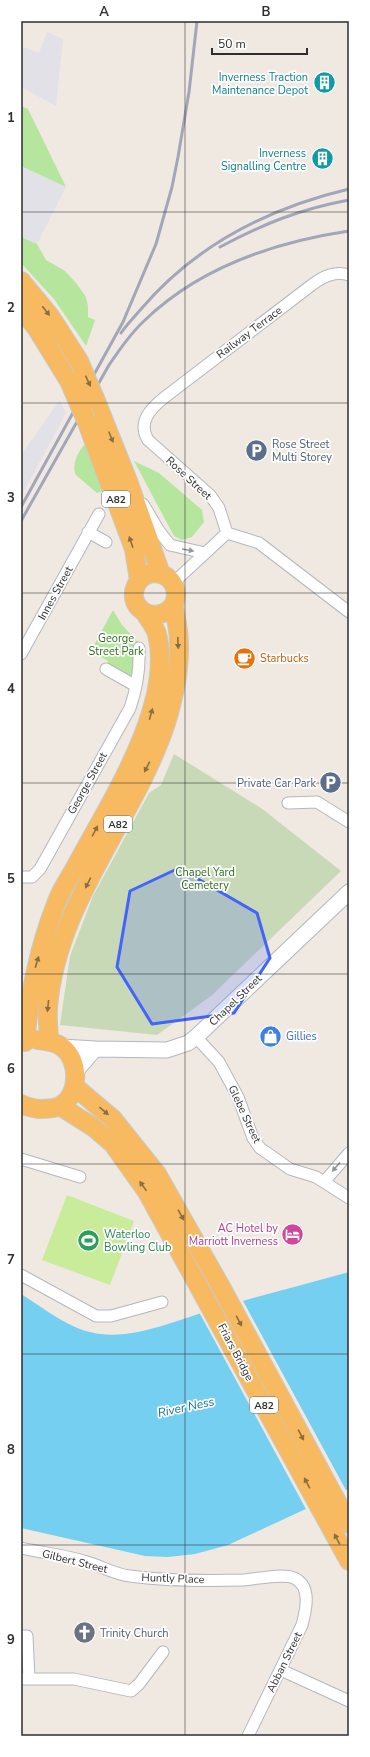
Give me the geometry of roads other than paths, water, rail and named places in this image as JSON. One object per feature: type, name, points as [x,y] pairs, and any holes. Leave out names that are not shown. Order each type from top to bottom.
[{"type":"highway","name":"A82","points":[[21,281],[50,316],[79,361],[167,579],[176,590],[174,604],[179,643],[177,676],[166,723],[151,760],[86,886],[60,948],[52,978],[47,1009],[56,1044]]},
{"type":"highway","name":"A82","points":[[21,308],[37,328],[69,381],[86,420],[134,549],[139,580],[134,592],[134,598],[136,604],[145,613],[156,633],[160,654],[160,672],[151,714],[138,751],[56,902],[35,971],[23,1044],[38,1040],[56,1044],[71,1058],[75,1079]]},
{"type":"highway","points":[[139,580],[149,574],[167,579]]},
{"type":"highway","points":[[145,613],[158,615],[170,610],[174,604]]},
{"type":"highway","points":[[22,1106],[34,1109],[47,1109],[60,1106],[68,1098],[75,1079]]},
{"type":"highway","name":"Friars Bridge","points":[[75,1079],[113,1119],[157,1174],[221,1287],[345,1517]]},
{"type":"highway","name":"Friars Bridge","points":[[60,1106],[93,1127],[113,1144],[148,1192],[204,1292],[349,1561]]},
{"type":"main road","name":"Chapel Street","points":[[56,1044],[95,1049],[167,1050],[188,1043],[349,892]]},
{"type":"main road","points":[[75,1079],[95,1049]]},
{"type":"street","name":"Railway Terrace","points":[[156,404],[323,277],[342,273],[349,275]]},
{"type":"street","name":"Rose Street","points":[[156,404],[144,419],[145,435],[148,440],[210,494],[219,508],[227,533]]},
{"type":"street","points":[[128,481],[159,531],[170,545],[205,553]]},
{"type":"street","name":"Innes Street","points":[[21,654],[99,514]]},
{"type":"street","points":[[88,532],[106,542]]},
{"type":"street","points":[[167,579],[205,553],[227,533],[259,543],[349,612]]},
{"type":"street","name":"George Street","points":[[21,877],[32,877],[40,869],[130,708],[140,667],[140,648]]},
{"type":"street","points":[[106,669],[136,686]]},
{"type":"street","points":[[288,803],[317,802],[349,822]]},
{"type":"street","name":"Glebe Street","points":[[196,1037],[219,1062],[238,1097],[253,1138],[260,1148],[290,1169],[316,1177],[349,1198]]},
{"type":"street","points":[[324,1182],[349,1153]]},
{"type":"street","points":[[21,1159],[80,1177]]},
{"type":"street","points":[[21,1275],[96,1316],[111,1316],[162,1302]]},
{"type":"street","name":"Gilbert Street","points":[[21,1548],[85,1561],[128,1576]]},
{"type":"street","name":"Huntly Place","points":[[128,1576],[217,1580],[242,1580],[285,1576],[294,1578],[302,1584]]},
{"type":"street","name":"Abban Street","points":[[248,1736],[302,1625],[306,1610],[306,1596],[302,1584]]},
{"type":"street","points":[[21,1636],[27,1636],[25,1679],[74,1680],[127,1692],[134,1690],[140,1684],[163,1652]]},
{"type":"street","points":[[281,1670],[349,1702]]},
{"type":"water","name":"River Ness","points":[[349,1272],[349,1489],[228,1545],[195,1554],[168,1557],[145,1556],[21,1528],[21,1294],[72,1326],[105,1335],[121,1334],[155,1328],[220,1307]]},
{"type":"railway","points":[[21,507],[123,322],[156,244],[172,187],[178,157],[189,92],[197,21]]},
{"type":"railway","points":[[121,333],[131,320],[163,286],[210,248],[263,218],[319,197],[349,189]]},
{"type":"railway","points":[[220,247],[251,231],[282,218],[314,208],[349,200]]},
{"type":"railway","points":[[21,521],[109,365],[130,336],[145,320],[167,301],[190,285],[240,259],[294,242],[349,231]]},
{"type":"place","name":"Inverness Traction Maintenance Depot","points":[[324,83]]},
{"type":"place","name":"Inverness Signalling Centre","points":[[322,159]]},
{"type":"place","name":"Rose Street Multi Storey","points":[[256,450]]},
{"type":"place","name":"Starbucks","points":[[244,658]]},
{"type":"place","name":"Private Car Park","points":[[331,783]]},
{"type":"place","name":"Gillies","points":[[270,1036]]},
{"type":"place","name":"AC Hotel by Marriott Inverness","points":[[293,1234]]},
{"type":"place","name":"Waterloo Bowling Club","points":[[88,1240]]},
{"type":"place","name":"Trinity Church","points":[[85,1633]]},
{"type":"park label","name":"George Street Park","points":[[116,644]]},
{"type":"park label","name":"Chapel Yard Cemetery","points":[[205,878]]}]
